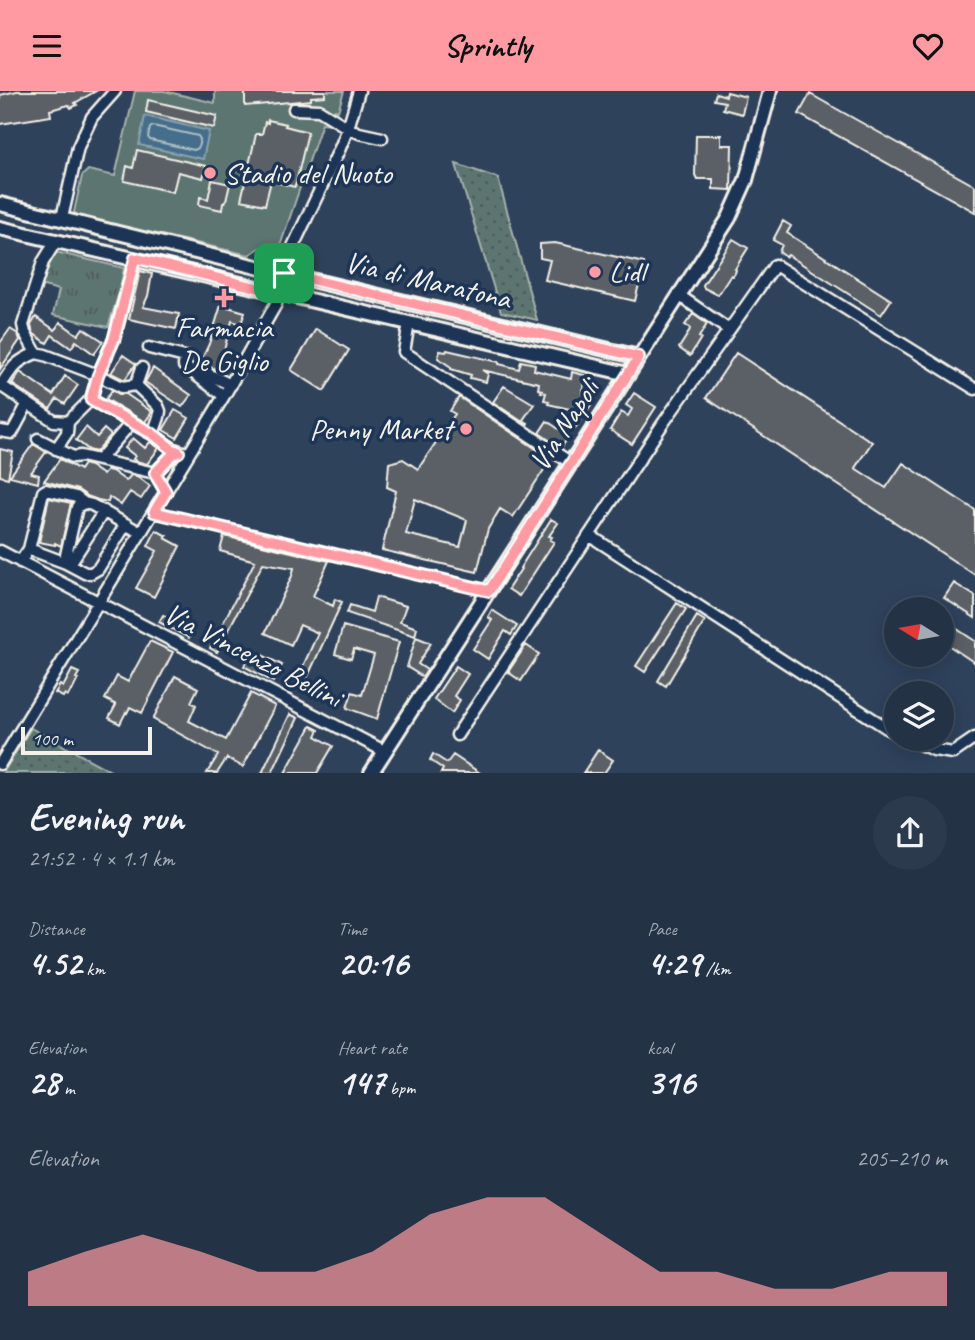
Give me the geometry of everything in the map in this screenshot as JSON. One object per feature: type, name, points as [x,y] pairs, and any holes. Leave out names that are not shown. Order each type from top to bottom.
[{"type":"main road","name":"Via Napoli","points":[[371,773],[729,218],[756,148],[770,91]]},
{"type":"main road","name":"Via di Maratona","points":[[0,204],[639,357]]},
{"type":"main road","points":[[56,241],[61,218]]},
{"type":"main road","name":"Via di Maratona","points":[[0,228],[628,374]]},
{"type":"street","points":[[61,218],[78,147],[92,117],[115,91]]},
{"type":"street","points":[[0,764],[166,492],[184,453],[224,396],[276,305],[291,251],[348,128],[359,91]]},
{"type":"street","points":[[294,109],[319,110],[359,133],[382,138]]},
{"type":"street","points":[[36,353],[23,325],[43,261],[56,241]]},
{"type":"street","points":[[56,449],[67,433],[68,422],[91,400],[98,375],[114,339],[135,258]]},
{"type":"street","points":[[457,735],[664,422],[775,265],[975,389]]},
{"type":"street","points":[[680,296],[729,330]]},
{"type":"street","points":[[409,323],[404,352],[571,463]]},
{"type":"street","points":[[149,348],[185,357],[184,366],[224,396]]},
{"type":"street","points":[[68,422],[54,421],[0,385],[21,359],[36,353],[98,375],[122,387],[136,385]]},
{"type":"street","points":[[136,385],[142,368]]},
{"type":"street","points":[[206,373],[230,385]]},
{"type":"street","points":[[136,385],[160,411],[153,434]]},
{"type":"street","points":[[91,400],[153,434],[172,449],[184,453]]},
{"type":"street","points":[[0,431],[12,433],[28,403]]},
{"type":"street","points":[[99,460],[131,423]]},
{"type":"street","points":[[38,439],[73,457],[81,456],[155,473],[166,492]]},
{"type":"street","points":[[155,473],[172,455],[184,453]]},
{"type":"street","points":[[20,562],[29,549],[43,492],[46,490],[76,497],[141,533]]},
{"type":"street","points":[[66,563],[77,507],[84,503]]},
{"type":"street","points":[[66,563],[73,559],[104,512]]},
{"type":"street","points":[[154,512],[489,591]]},
{"type":"street","points":[[29,549],[85,573],[91,573],[98,569],[126,524]]},
{"type":"street","points":[[589,535],[884,726]]},
{"type":"street","name":"Via Vincenzo Bellini","points":[[0,551],[384,751]]},
{"type":"street","points":[[940,751],[953,753],[975,738]]},
{"type":"green space","name":"Stadio del Nuoto","points":[[135,91],[164,91],[215,103],[215,91],[344,91],[331,124],[322,123],[278,252],[261,247],[249,255],[78,216],[74,212],[82,176],[88,170],[115,176]]},
{"type":"green space","points":[[456,164],[498,178],[537,320],[501,312]]},
{"type":"green space","points":[[55,252],[124,268],[108,327],[53,315],[59,290],[40,285]]},
{"type":"green space","points":[[31,728],[38,732],[114,773],[3,773]]},
{"type":"water","points":[[145,116],[209,131],[203,159],[139,145]]},
{"type":"building","points":[[17,91],[96,91],[71,108],[69,105],[50,110],[51,116],[0,124],[0,95]]},
{"type":"building","points":[[245,91],[325,91],[325,96],[311,97],[311,100],[245,106]]},
{"type":"building","points":[[727,92],[746,97],[742,114],[723,109],[725,102],[714,100],[716,93],[726,96]]},
{"type":"building","points":[[810,94],[975,186],[975,212],[799,114]]},
{"type":"building","points":[[148,100],[217,116],[214,128],[146,112]]},
{"type":"building","points":[[268,120],[308,132],[295,187],[271,181],[265,205],[241,200],[256,134],[262,134]]},
{"type":"building","points":[[696,135],[721,135],[721,145],[732,145],[731,190],[713,189],[713,179],[697,179]]},
{"type":"building","points":[[137,150],[206,166],[203,178],[178,172],[173,192],[124,181],[127,166],[133,168]]},
{"type":"building","points":[[212,180],[230,184],[222,210],[199,205],[200,197],[208,199]]},
{"type":"building","points":[[783,221],[791,226],[787,233],[891,300],[881,315],[788,255],[786,257],[779,252],[782,245],[773,240]]},
{"type":"building","points":[[733,239],[748,248],[735,273],[718,295],[703,285]]},
{"type":"building","name":"Lidl","points":[[555,243],[644,263],[635,301],[545,280],[550,260],[540,258],[540,244]]},
{"type":"building","points":[[140,271],[152,274],[143,307],[179,314],[176,329],[129,319]]},
{"type":"building","points":[[221,305],[245,312],[241,324],[232,321],[224,350],[215,369],[206,366],[200,369],[198,367],[209,344]]},
{"type":"building","points":[[693,314],[707,324],[690,356],[679,348],[689,332],[690,328],[685,325]]},
{"type":"building","points":[[36,317],[55,330],[60,322],[78,335],[83,328],[103,341],[94,354],[76,341],[71,348],[52,335],[47,343],[32,330],[31,325]]},
{"type":"building","points":[[10,329],[18,334],[20,340],[0,369],[0,343]]},
{"type":"building","points":[[316,329],[349,350],[324,391],[291,370]]},
{"type":"building","points":[[447,350],[519,369],[521,361],[535,364],[534,370],[571,379],[572,372],[584,375],[583,394],[595,399],[574,430],[569,427],[570,409],[548,404],[549,401],[544,400],[546,393],[538,389],[539,383],[482,370],[488,374],[486,382],[470,378],[471,375],[451,369],[438,358],[440,351]]},
{"type":"building","points":[[736,353],[872,442],[855,468],[886,488],[903,463],[975,510],[975,575],[706,398]]},
{"type":"building","points":[[123,355],[136,364],[125,379],[111,373]]},
{"type":"building","points":[[153,368],[191,395],[182,407],[145,382]]},
{"type":"building","points":[[20,372],[53,395],[65,376],[78,385],[65,404],[57,399],[50,409],[12,384]]},
{"type":"building","points":[[504,386],[534,404],[523,420],[527,425],[493,402]]},
{"type":"building","points":[[112,390],[126,394],[152,412],[145,422],[106,399]]},
{"type":"building","points":[[634,393],[656,407],[632,444],[610,430],[621,412],[628,416],[632,409],[626,405]]},
{"type":"building","points":[[459,397],[551,459],[513,517],[500,509],[488,529],[477,572],[382,550],[396,491],[387,487],[389,463],[403,459],[418,469],[455,414],[450,411]],"holes":[[[415,499],[467,520],[460,547],[406,534]]]},
{"type":"building","points":[[175,410],[189,418],[177,438],[163,430]]},
{"type":"building","points":[[547,421],[569,436],[561,448],[539,433]]},
{"type":"building","points":[[86,427],[97,437],[104,429],[111,435],[96,452],[76,440]]},
{"type":"building","points":[[133,438],[145,448],[150,442],[159,448],[147,464],[133,459],[135,456],[125,448]]},
{"type":"building","points":[[33,444],[46,452],[31,473],[39,475],[38,483],[10,476]]},
{"type":"building","points":[[0,449],[13,452],[8,478],[0,476]]},
{"type":"building","points":[[60,459],[80,470],[84,464],[103,475],[107,470],[112,471],[126,481],[131,475],[137,476],[150,486],[141,499],[130,492],[121,505],[109,497],[108,502],[98,500],[78,490],[44,481]]},
{"type":"building","points":[[49,498],[71,503],[61,546],[39,542]]},
{"type":"building","points":[[551,519],[558,523],[549,536],[554,542],[519,596],[508,589]]},
{"type":"building","points":[[156,530],[180,546],[154,597],[136,588],[157,551],[148,546]]},
{"type":"building","points":[[224,536],[329,561],[313,596],[333,606],[335,599],[342,602],[303,687],[295,684],[318,633],[300,625],[291,645],[265,633],[294,568],[263,563],[217,652],[210,648],[255,561],[220,551]]},
{"type":"building","points":[[954,583],[975,596],[975,618],[954,604],[954,597],[945,597]]},
{"type":"building","points":[[376,597],[406,606],[400,622],[417,628],[415,636],[347,613],[350,605],[372,612]]},
{"type":"building","points":[[677,603],[686,609],[645,672],[636,666]]},
{"type":"building","points":[[492,610],[517,626],[511,635],[505,631],[488,659],[473,649],[492,620],[488,617]]},
{"type":"building","points":[[163,615],[193,631],[189,638],[159,622]]},
{"type":"building","points":[[697,616],[705,621],[666,686],[658,681]]},
{"type":"building","points":[[343,626],[399,642],[377,719],[347,708],[352,692],[362,695],[374,655],[354,649],[351,659],[335,654]]},
{"type":"building","points":[[954,627],[975,641],[975,663],[954,649]]},
{"type":"building","points":[[416,637],[431,643],[418,664],[427,670],[423,677],[407,667]]},
{"type":"building","points":[[150,641],[173,652],[142,713],[130,707],[120,724],[109,718],[116,705],[105,699],[117,676],[128,682]]},
{"type":"building","points":[[526,645],[539,654],[521,681],[508,672]]},
{"type":"building","points":[[252,650],[282,665],[273,682],[244,666]]},
{"type":"building","points":[[456,666],[468,674],[454,696],[460,700],[452,713],[434,699]]},
{"type":"building","points":[[72,670],[79,673],[72,691],[63,697],[55,693],[60,685],[63,687]]},
{"type":"building","points":[[175,676],[198,688],[191,702],[196,705],[189,721],[226,740],[251,693],[275,706],[243,767],[227,758],[217,773],[207,773],[218,755],[153,719]]},
{"type":"building","points":[[290,714],[298,718],[272,773],[262,773]]},
{"type":"building","points":[[311,726],[319,730],[316,736],[333,746],[317,773],[285,773]]},
{"type":"building","points":[[598,750],[613,760],[604,773],[583,773]]},
{"type":"building","points":[[433,754],[447,763],[453,755],[480,773],[441,773],[443,769],[430,760]]},
{"type":"place","name":"Stadio del Nuoto","points":[[210,173]]},
{"type":"place","name":"Lidl","points":[[595,272]]},
{"type":"place","name":"Farmacia De Giglio","points":[[224,298]]},
{"type":"place","name":"Penny Market","points":[[466,429]]},
{"type":"route","points":[[135,258],[279,293],[284,273],[639,357],[489,591],[154,512],[166,492],[155,473],[172,455],[179,452],[153,434],[91,400],[120,320],[135,258]]}]
